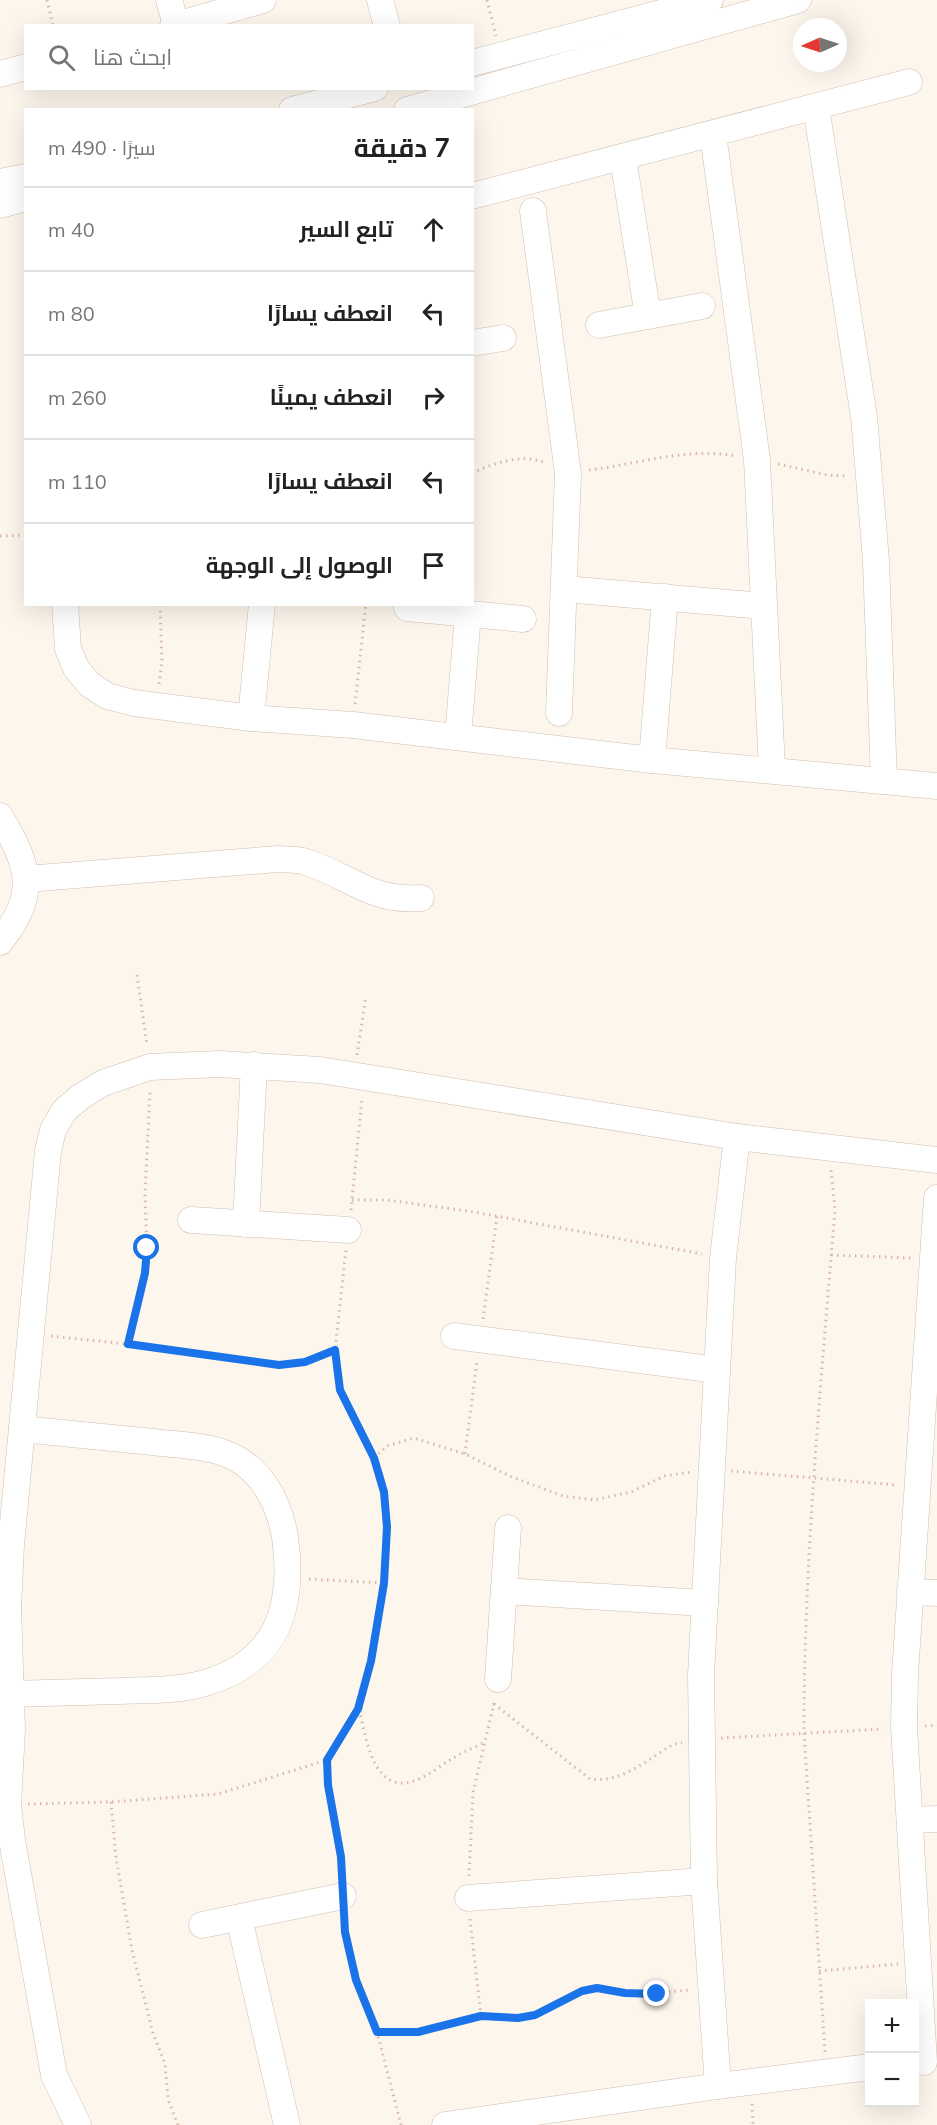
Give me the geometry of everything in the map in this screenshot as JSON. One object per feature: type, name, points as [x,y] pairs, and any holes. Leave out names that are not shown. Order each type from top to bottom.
[{"type":"street","points":[[169,0],[175,24]]},
{"type":"street","points":[[179,24],[263,0]]},
{"type":"street","points":[[380,0],[386,24]]},
{"type":"street","points":[[474,87],[644,31],[710,0]]},
{"type":"street","points":[[474,63],[798,0]]},
{"type":"street","points":[[0,74],[24,68]]},
{"type":"street","points":[[474,195],[909,82]]},
{"type":"street","points":[[300,108],[367,90]]},
{"type":"street","points":[[412,108],[464,90]]},
{"type":"street","points":[[816,107],[854,341],[870,476],[876,561],[884,781]]},
{"type":"street","points":[[713,134],[757,460],[772,769]]},
{"type":"street","points":[[623,158],[648,316]]},
{"type":"street","points":[[0,182],[24,177]]},
{"type":"street","points":[[0,205],[24,199]]},
{"type":"street","points":[[533,211],[568,473],[559,713]]},
{"type":"street","points":[[599,325],[702,306]]},
{"type":"street","points":[[474,343],[503,338]]},
{"type":"street","points":[[565,590],[764,606]]},
{"type":"street","points":[[652,760],[665,597]]},
{"type":"street","points":[[65,606],[68,649],[76,668],[89,684],[107,696],[155,706],[251,718],[353,724],[652,760],[772,769],[937,786]]},
{"type":"street","points":[[251,718],[262,606]]},
{"type":"street","points":[[407,608],[523,620]]},
{"type":"street","points":[[459,737],[468,614]]},
{"type":"street","points":[[0,816],[20,850],[26,879],[23,901],[13,926],[0,942]]},
{"type":"street","points":[[26,879],[279,859],[303,861],[384,897],[421,898]]},
{"type":"street","points":[[246,1224],[254,1065]]},
{"type":"street","points":[[78,2125],[54,2075],[8,1805],[12,1729],[8,1608],[11,1545],[48,1151],[53,1130],[64,1111],[80,1097],[103,1083],[150,1067],[254,1065],[359,1075],[737,1137],[937,1160]]},
{"type":"street","points":[[718,2086],[704,1881],[701,1728],[705,1603],[723,1258],[737,1137]]},
{"type":"street","points":[[925,2062],[904,1727],[910,1592],[918,1487],[932,1357],[933,1259],[937,1198]]},
{"type":"street","points":[[191,1220],[348,1230]]},
{"type":"street","points":[[454,1336],[717,1370]]},
{"type":"street","points":[[10,1694],[169,1689],[205,1684],[234,1672],[259,1656],[276,1633],[286,1578],[281,1514],[269,1488],[250,1468],[225,1453],[197,1447],[22,1429]]},
{"type":"street","points":[[498,1679],[508,1528]]},
{"type":"street","points":[[504,1591],[705,1603]]},
{"type":"street","points":[[910,1592],[937,1593]]},
{"type":"street","points":[[910,1820],[937,1819]]},
{"type":"street","points":[[468,1898],[704,1881]]},
{"type":"street","points":[[202,1925],[343,1896]]},
{"type":"street","points":[[239,1918],[287,2125]]},
{"type":"street","points":[[445,2125],[865,2067]]},
{"type":"path","points":[[47,0],[53,24]]},
{"type":"path","points":[[487,0],[501,57]]},
{"type":"path","points":[[474,473],[502,462],[523,459],[539,461],[568,473],[616,467],[677,453],[716,452],[827,475],[870,476]]},
{"type":"path","points":[[0,536],[24,535]]},
{"type":"path","points":[[155,706],[162,662],[160,606]]},
{"type":"path","points":[[353,724],[366,606]]},
{"type":"path","points":[[128,1344],[145,1273],[147,1248],[144,1219],[150,1067],[137,975]]},
{"type":"path","points":[[366,996],[352,1200],[335,1350],[340,1390],[374,1458],[384,1492],[387,1527],[384,1583],[371,1661],[358,1709],[327,1760],[328,1785],[341,1857],[345,1932],[350,1960],[377,2032],[400,2125]]},
{"type":"path","points":[[824,1148],[835,1192],[813,1478],[805,1647],[804,1733],[827,2071]]},
{"type":"path","points":[[352,1200],[387,1200],[474,1212],[723,1258]]},
{"type":"path","points":[[831,1255],[933,1259]]},
{"type":"path","points":[[32,1334],[128,1344],[279,1365],[305,1362],[335,1350]]},
{"type":"path","points":[[374,1458],[387,1446],[414,1438],[465,1454],[512,1478],[563,1496],[594,1500],[630,1491],[664,1476],[713,1470],[918,1487]]},
{"type":"path","points":[[286,1578],[384,1583]]},
{"type":"path","points":[[481,2016],[468,1898],[471,1812],[478,1766],[486,1742],[498,1679]]},
{"type":"path","points":[[358,1709],[377,1767],[388,1779],[399,1784],[415,1783],[452,1758],[486,1742]]},
{"type":"path","points":[[8,1805],[111,1802],[218,1794],[327,1760]]},
{"type":"path","points":[[111,1802],[116,1858],[132,1950],[153,2033],[165,2064],[168,2099],[178,2125]]},
{"type":"path","points":[[819,1971],[918,1963]]},
{"type":"path","points":[[377,2032],[425,2031],[481,2016],[518,2018],[535,2015],[582,1991],[597,1988],[625,1993],[657,1994],[711,1987]]},
{"type":"route","points":[[147,1248],[145,1273],[128,1344],[279,1365],[305,1362],[335,1350],[340,1390],[374,1458],[384,1492],[387,1527],[384,1583],[371,1661],[358,1709],[327,1760],[328,1785],[341,1857],[345,1932],[350,1960],[377,2032],[432,2030],[481,2016],[518,2018],[535,2015],[549,2010],[582,1991],[597,1988],[625,1993],[657,1994]]}]
